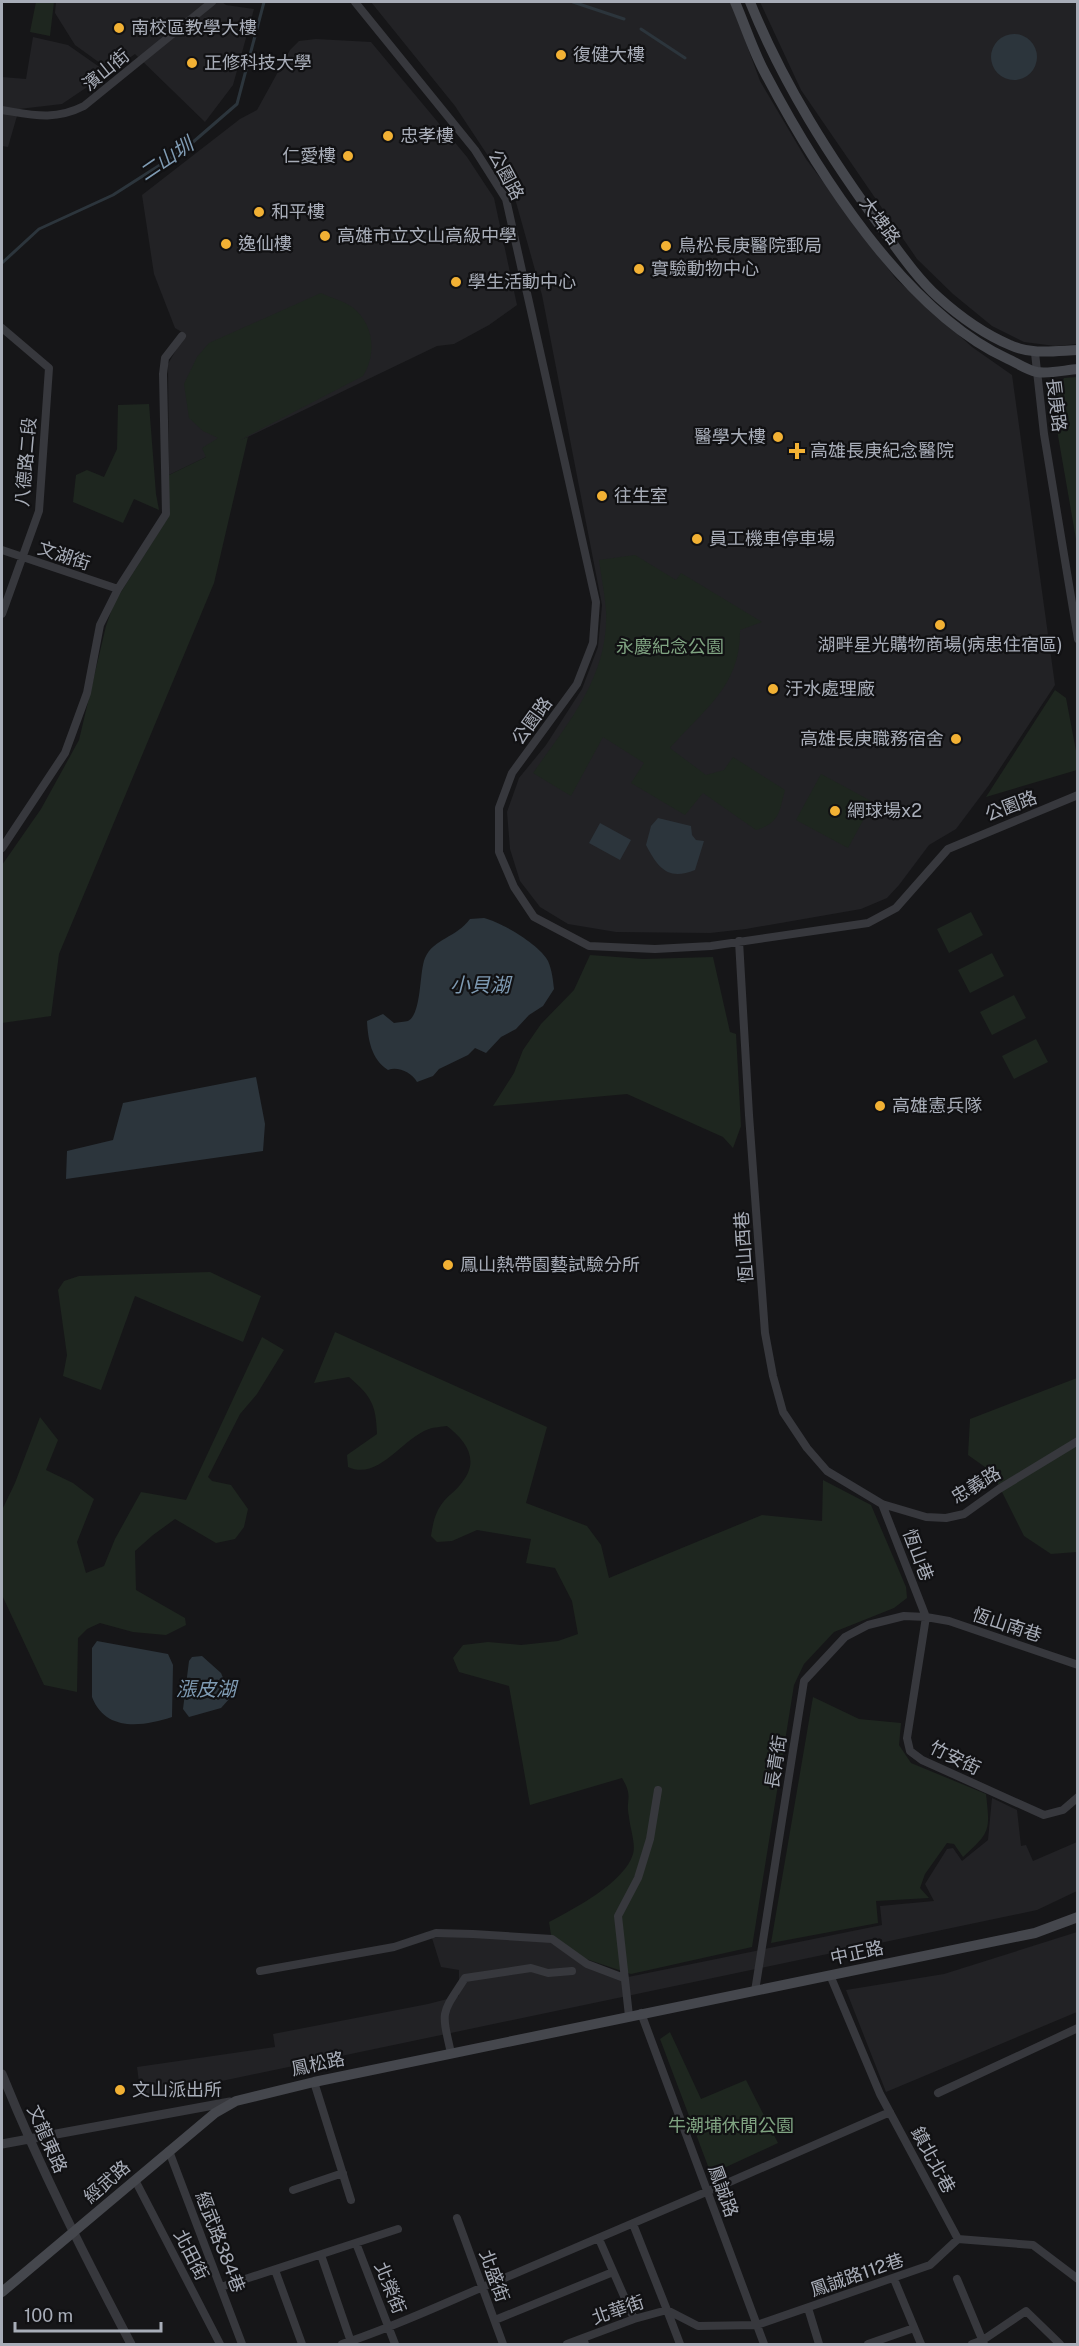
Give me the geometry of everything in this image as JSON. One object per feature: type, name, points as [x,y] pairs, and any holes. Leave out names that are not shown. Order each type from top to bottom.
[{"type":"main road","name":"大埤路","points":[[735,2],[764,71],[810,152],[861,226],[899,275],[937,311],[975,342],[1037,372]]},
{"type":"main road","name":"大埤路","points":[[750,2],[781,71],[848,183],[908,264],[937,297],[974,326],[1011,346],[1035,353],[1077,350]]},
{"type":"main road","points":[[1037,372],[1077,369]]},
{"type":"main road","name":"中正路","points":[[641,2013],[1035,1933],[1077,1917]]},
{"type":"main road","name":"鳳松路","points":[[236,2102],[314,2082],[641,2013]]},
{"type":"main road","name":"經武路","points":[[2,2292],[214,2113],[236,2102]]},
{"type":"street","name":"濱山街","points":[[2,110],[53,117],[69,114],[84,106],[212,2]]},
{"type":"street","name":"公園路","points":[[355,2],[475,150],[506,199],[596,602],[594,643],[578,684],[513,773],[499,808],[499,852],[514,887],[534,917],[589,946],[655,949],[711,946],[868,923],[896,908],[948,849],[1077,795]]},
{"type":"street","name":"八德路二段","points":[[2,328],[49,368],[39,511],[2,615]]},
{"type":"street","points":[[2,848],[65,753],[87,693],[100,625],[118,589],[166,514],[163,374],[165,358],[182,336]]},
{"type":"street","name":"長庚路","points":[[1035,353],[1046,446],[1077,639]]},
{"type":"street","name":"文湖街","points":[[2,550],[118,589]]},
{"type":"street","name":"恆山西巷","points":[[739,941],[764,1322],[773,1376],[783,1412],[807,1448],[827,1471],[882,1504]]},
{"type":"street","name":"忠義路","points":[[882,1504],[926,1517],[946,1518],[964,1514],[999,1489],[1077,1441]]},
{"type":"street","name":"恆山巷","points":[[882,1504],[926,1617]]},
{"type":"street","name":"長青街","points":[[756,1991],[804,1681],[845,1637],[868,1625],[904,1616],[926,1617]]},
{"type":"street","name":"恆山南巷","points":[[926,1617],[949,1621],[1077,1665]]},
{"type":"street","name":"竹安街","points":[[926,1617],[907,1738],[910,1751],[922,1760],[1044,1815],[1063,1810],[1077,1797]]},
{"type":"street","points":[[629,2016],[618,1916],[638,1878],[650,1839],[658,1790]]},
{"type":"street","points":[[260,1971],[394,1947],[436,1933],[552,1939],[587,1964],[624,1978]]},
{"type":"street","points":[[451,2053],[443,2018],[448,2002],[465,1978],[531,1968],[548,1973],[572,1971]]},
{"type":"street","name":"鎮北北巷","points":[[830,1975],[880,2094],[958,2239]]},
{"type":"street","name":"鳳誠路","points":[[641,2013],[764,2344]]},
{"type":"street","points":[[939,2093],[1077,2028]]},
{"type":"street","name":"文龍東路","points":[[2,2074],[27,2138],[72,2234],[130,2344]]},
{"type":"street","points":[[314,2082],[351,2200]]},
{"type":"street","name":"鳳松路","points":[[2,2144],[236,2102]]},
{"type":"street","points":[[342,2344],[390,2328],[708,2193],[890,2112]]},
{"type":"street","name":"經武路384巷","points":[[170,2151],[242,2344]]},
{"type":"street","points":[[293,2190],[343,2173]]},
{"type":"street","name":"北田街","points":[[135,2180],[220,2344]]},
{"type":"street","name":"北盛街","points":[[457,2218],[495,2320],[499,2343]]},
{"type":"street","points":[[633,2224],[667,2310]]},
{"type":"street","points":[[221,2288],[398,2229]]},
{"type":"street","points":[[599,2239],[634,2319]]},
{"type":"street","points":[[958,2239],[1033,2245],[1077,2279]]},
{"type":"street","name":"鳳誠路112巷","points":[[667,2310],[698,2326],[757,2325],[930,2265],[958,2239]]},
{"type":"street","name":"北榮街","points":[[356,2243],[395,2344]]},
{"type":"street","points":[[321,2254],[351,2342]]},
{"type":"street","points":[[275,2270],[302,2344]]},
{"type":"street","points":[[495,2320],[613,2272]]},
{"type":"street","points":[[894,2279],[921,2344]]},
{"type":"street","points":[[957,2279],[984,2342]]},
{"type":"street","points":[[808,2308],[819,2344]]},
{"type":"street","name":"北華街","points":[[567,2344],[584,2341],[634,2319],[667,2310],[680,2344]]},
{"type":"street","points":[[972,2344],[984,2342],[1026,2311],[1060,2344]]},
{"type":"street","points":[[868,2344],[915,2328]]},
{"type":"shaded area","name":"正修科技大學","points":[[56,2],[222,2],[226,5],[254,9],[233,85],[205,122],[135,54],[111,71],[75,45],[55,13]]},
{"type":"shaded area","name":"高雄長庚紀念醫院","points":[[371,2],[731,2],[760,81],[806,159],[896,279],[972,347],[1012,375],[1055,685],[989,785],[956,829],[929,845],[887,898],[861,909],[746,929],[710,933],[616,932],[568,924],[540,907],[520,881],[510,849],[507,812],[519,778],[546,745],[582,689],[598,647],[602,605],[542,295],[514,195],[455,106]]},
{"type":"shaded area","points":[[760,2],[1077,2],[1077,344],[1055,346],[1024,342],[992,326],[953,294],[917,259],[801,90]]},
{"type":"shaded area","points":[[33,37],[68,45],[108,73],[62,104],[19,109],[8,147],[2,146],[2,77],[26,79]]},
{"type":"shaded area","name":"高雄市立文山高級中學","points":[[316,39],[371,42],[467,157],[494,198],[517,305],[489,325],[454,344],[437,346],[169,475],[168,364],[185,334],[175,328],[154,274],[142,195],[240,119],[257,110],[290,50],[299,41]]},
{"type":"shaded area","points":[[992,1798],[1017,1810],[1021,1846],[1026,1845],[1033,1861],[1077,1842],[1077,1891],[1037,1910],[141,2098],[137,2067],[275,2047],[273,2034],[459,1996],[459,1970],[441,1967],[432,1938],[470,1935],[548,1941],[587,1967],[628,1977],[882,1925],[880,1906],[934,1901],[925,1884],[947,1849],[953,1848],[962,1861],[988,1840]]},
{"type":"shaded area","points":[[1077,1932],[1077,2012],[886,2092],[846,1990],[944,1974]]},
{"type":"green space","points":[[36,2],[54,2],[50,36],[30,32]]},
{"type":"green space","points":[[321,293],[349,305],[365,322],[371,339],[367,367],[363,376],[240,440],[248,437],[214,583],[59,954],[51,1016],[2,1023],[2,865],[41,809],[79,740],[106,626],[114,603],[169,516],[169,475],[206,457],[202,448],[218,438],[203,431],[189,418],[184,384],[197,357],[209,343]]},
{"type":"green space","points":[[1078,377],[1077,545],[1052,401],[1064,378]]},
{"type":"green space","points":[[149,404],[159,510],[134,499],[123,523],[73,502],[76,475],[87,470],[104,477],[117,449],[118,405]]},
{"type":"green space","name":"永慶紀念公園","points":[[635,555],[676,580],[681,573],[762,622],[740,630],[739,650],[727,682],[707,709],[670,748],[706,775],[724,770],[733,757],[785,790],[777,816],[764,827],[756,830],[703,793],[685,815],[631,783],[644,763],[603,737],[571,796],[533,773],[584,698],[601,657],[606,611],[599,560]]},
{"type":"green space","points":[[1055,690],[1066,698],[1077,756],[1077,770],[986,797]]},
{"type":"green space","name":"網球場x2","points":[[821,774],[873,802],[848,848],[796,820]]},
{"type":"green space","points":[[971,912],[983,935],[949,953],[937,929]]},
{"type":"green space","points":[[992,953],[1004,976],[970,993],[958,970]]},
{"type":"green space","points":[[590,955],[643,959],[713,957],[730,1032],[736,1034],[741,1126],[733,1148],[723,1137],[627,1094],[493,1106],[514,1073],[523,1050],[541,1024],[574,990]]},
{"type":"green space","points":[[1014,995],[1026,1018],[992,1035],[980,1012]]},
{"type":"green space","points":[[1036,1039],[1048,1062],[1014,1079],[1002,1056]]},
{"type":"green space","points":[[210,1272],[261,1296],[243,1342],[135,1296],[101,1390],[63,1376],[67,1355],[58,1290],[64,1281],[79,1276]]},
{"type":"green space","points":[[335,1332],[547,1427],[526,1503],[587,1526],[601,1545],[609,1578],[762,1515],[822,1521],[823,1480],[871,1505],[906,1587],[907,1598],[894,1608],[834,1632],[804,1664],[794,1685],[752,1947],[631,1974],[583,1958],[551,1935],[549,1922],[597,1894],[620,1875],[628,1864],[634,1846],[628,1811],[628,1790],[622,1778],[530,1805],[509,1686],[459,1672],[453,1658],[463,1645],[488,1642],[521,1645],[558,1641],[578,1634],[572,1601],[555,1568],[526,1563],[531,1539],[477,1530],[452,1541],[437,1542],[431,1536],[438,1509],[461,1484],[470,1465],[468,1451],[464,1444],[447,1426],[431,1428],[419,1434],[380,1464],[359,1470],[348,1467],[347,1455],[377,1434],[371,1401],[349,1377],[314,1383]]},
{"type":"green space","points":[[262,1337],[284,1350],[257,1394],[240,1414],[208,1477],[212,1481],[231,1485],[248,1509],[244,1527],[235,1539],[216,1543],[175,1519],[135,1551],[136,1590],[185,1618],[186,1625],[166,1635],[133,1632],[100,1623],[87,1629],[78,1638],[77,1692],[44,1685],[2,1595],[2,1510],[15,1483],[40,1417],[58,1440],[46,1470],[73,1483],[94,1499],[77,1542],[86,1573],[104,1566],[115,1539],[141,1492],[186,1500]]},
{"type":"green space","points":[[1077,1378],[1077,1552],[1051,1554],[1024,1536],[992,1472],[968,1455],[970,1419]]},
{"type":"green space","points":[[813,1697],[859,1719],[901,1723],[899,1745],[911,1763],[986,1794],[987,1830],[979,1842],[963,1857],[954,1844],[947,1843],[925,1874],[920,1888],[929,1898],[876,1901],[878,1923],[771,1943]]},
{"type":"green space","name":"牛潮埔休閒公園","points":[[670,2032],[701,2099],[746,2080],[778,2143],[711,2174],[660,2039]]},
{"type":"water","points":[[1014,34],[1030,41],[1037,57],[1030,73],[1014,80],[998,73],[991,57],[998,41]]},
{"type":"water","points":[[658,818],[691,826],[692,835],[696,840],[704,841],[695,870],[678,874],[671,873],[655,860],[646,845],[651,826]]},
{"type":"water","points":[[600,823],[631,840],[620,860],[589,843]]},
{"type":"water","name":"小貝湖","points":[[484,918],[519,935],[544,955],[548,961],[554,989],[543,1006],[529,1015],[516,1029],[501,1037],[486,1053],[475,1048],[468,1055],[439,1069],[433,1076],[417,1082],[404,1071],[388,1070],[374,1054],[367,1021],[383,1014],[394,1023],[408,1021],[413,1017],[420,992],[423,964],[429,951],[470,919]]},
{"type":"water","points":[[256,1077],[265,1124],[263,1151],[66,1179],[67,1151],[113,1140],[123,1103]]},
{"type":"water","points":[[97,1641],[168,1654],[173,1665],[172,1717],[150,1723],[127,1724],[106,1717],[98,1709],[92,1697],[92,1648]]},
{"type":"water","name":"漲皮湖","points":[[202,1656],[221,1673],[231,1697],[221,1708],[189,1717],[183,1709],[189,1661],[192,1657]]},
{"type":"waterway","name":"二山圳","points":[[2,263],[39,229],[113,195],[185,149],[237,104],[264,2]]},
{"type":"waterway","name":"二山圳","points":[[573,2],[624,19]]},
{"type":"waterway","name":"二山圳","points":[[641,29],[685,58]]},
{"type":"place","name":"南校區教學大樓","points":[[119,28]]},
{"type":"place","name":"復健大樓","points":[[561,55]]},
{"type":"place","name":"正修科技大學","points":[[192,63]]},
{"type":"place","name":"忠孝樓","points":[[388,136]]},
{"type":"place","name":"仁愛樓","points":[[348,156]]},
{"type":"place","name":"和平樓","points":[[259,212]]},
{"type":"place","name":"高雄市立文山高級中學","points":[[325,236]]},
{"type":"place","name":"逸仙樓","points":[[226,244]]},
{"type":"place","name":"鳥松長庚醫院郵局","points":[[666,246]]},
{"type":"place","name":"實驗動物中心","points":[[639,269]]},
{"type":"place","name":"學生活動中心","points":[[456,282]]},
{"type":"place","name":"醫學大樓","points":[[778,437]]},
{"type":"place","name":"高雄長庚紀念醫院","points":[[797,451]]},
{"type":"place","name":"往生室","points":[[602,496]]},
{"type":"place","name":"員工機車停車場","points":[[697,539]]},
{"type":"place","name":"湖畔星光購物商場(病患住宿區)","points":[[940,625]]},
{"type":"place","name":"汙水處理廠","points":[[773,689]]},
{"type":"place","name":"高雄長庚職務宿舍","points":[[956,739]]},
{"type":"place","name":"網球場x2","points":[[835,811]]},
{"type":"place","name":"高雄憲兵隊","points":[[880,1106]]},
{"type":"place","name":"鳳山熱帶園藝試驗分所","points":[[448,1265]]},
{"type":"place","name":"文山派出所","points":[[120,2090]]}]
